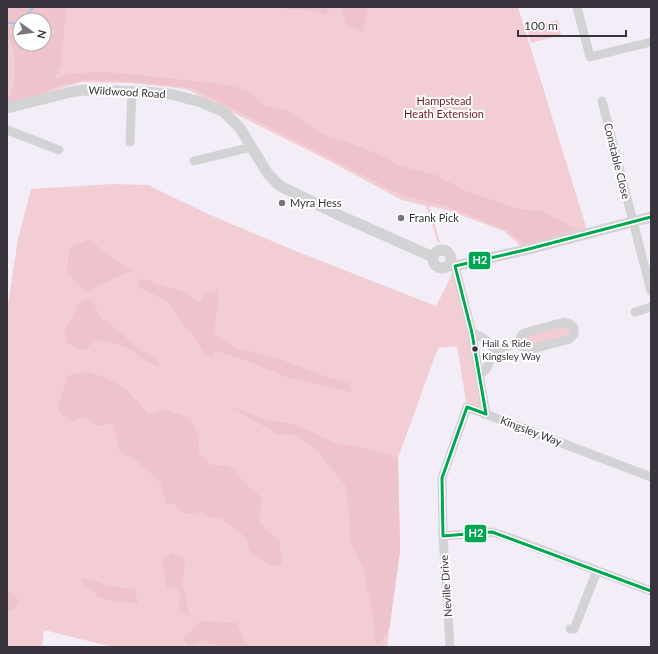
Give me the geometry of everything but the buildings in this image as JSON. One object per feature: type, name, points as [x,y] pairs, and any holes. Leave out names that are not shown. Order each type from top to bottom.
[{"type":"street","points":[[577,7],[590,57],[651,42]]},
{"type":"street","name":"Wildwood Road","points":[[7,108],[83,90],[132,91],[170,94],[201,102],[224,112],[240,128],[268,174],[280,186],[374,231],[433,257],[434,264],[437,267],[444,268],[452,265]]},
{"type":"street","points":[[130,142],[132,91]]},
{"type":"street","name":"Constable Close","points":[[602,101],[651,291]]},
{"type":"street","points":[[7,130],[59,150]]},
{"type":"street","points":[[194,160],[252,147]]},
{"type":"street","points":[[452,265],[525,250],[651,217]]},
{"type":"street","name":"Kingsley Way","points":[[452,265],[472,333],[486,414],[651,477]]},
{"type":"street","points":[[635,312],[651,307]]},
{"type":"street","points":[[564,322],[570,324],[574,328],[574,334],[570,339],[529,350],[524,348],[519,343],[521,336],[524,333],[564,322]]},
{"type":"street","points":[[472,333],[486,340],[492,345],[494,350],[487,368],[479,374]]},
{"type":"street","points":[[494,350],[519,343]]},
{"type":"street","name":"Neville Drive","points":[[450,647],[443,536],[442,478],[467,407],[486,414]]},
{"type":"street","points":[[443,536],[492,532],[651,591]]},
{"type":"street","points":[[570,629],[574,629],[597,571]]},
{"type":"green space","name":"Hampstead Heath Extension","points":[[7,7],[518,7],[588,233],[525,250],[504,231],[447,210],[429,206],[440,242],[438,243],[426,206],[402,200],[324,158],[186,89],[132,83],[81,82],[7,105]]},
{"type":"green space","points":[[558,20],[561,35],[531,43],[527,28]]},
{"type":"green space","points":[[113,184],[148,185],[208,214],[293,250],[436,306],[455,266],[486,414],[467,407],[457,346],[438,348],[398,458],[400,551],[387,647],[113,647],[44,630],[42,647],[7,647],[7,311],[18,239],[31,189]]},
{"type":"green space","points":[[563,325],[570,329],[569,336],[532,347],[523,344],[524,336]]},
{"type":"shaded area","points":[[66,7],[61,64],[55,79],[67,74],[96,72],[120,73],[223,84],[246,90],[266,106],[286,110],[315,130],[331,138],[343,140],[380,155],[401,166],[435,175],[466,191],[518,209],[541,211],[577,229],[525,246],[509,231],[446,206],[402,195],[192,88],[123,81],[85,80],[60,86],[7,105],[7,97],[10,96],[15,80],[14,52],[52,52],[52,12],[12,12],[12,47],[10,41],[7,40],[7,8]]},
{"type":"shaded area","points":[[279,7],[331,7],[325,15],[303,9],[286,9]]},
{"type":"shaded area","points":[[341,7],[368,7],[363,33],[346,24]]},
{"type":"shaded area","points":[[89,239],[106,254],[132,270],[85,292],[67,273],[69,248]]},
{"type":"shaded area","points":[[142,278],[166,287],[180,290],[200,303],[207,293],[217,291],[218,301],[214,333],[219,338],[237,348],[282,360],[350,384],[351,392],[289,378],[243,359],[215,351],[212,357],[205,356],[195,337],[184,325],[169,302],[136,286]]},
{"type":"shaded area","points":[[91,298],[100,317],[122,333],[136,347],[159,361],[158,367],[141,358],[130,349],[117,344],[96,340],[84,350],[68,343],[64,329],[74,317],[76,305]]},
{"type":"shaded area","points":[[86,371],[108,379],[124,388],[149,414],[163,409],[189,418],[199,436],[199,453],[211,465],[229,465],[251,489],[261,497],[260,524],[279,541],[282,564],[270,566],[249,550],[247,539],[221,519],[210,517],[202,512],[184,514],[173,503],[166,504],[160,482],[138,462],[119,451],[112,423],[97,426],[90,420],[83,417],[72,422],[58,410],[68,376]]},
{"type":"shaded area","points":[[229,406],[267,420],[293,424],[336,443],[369,449],[398,458],[400,551],[389,629],[377,647],[371,603],[362,564],[351,545],[346,486],[313,446],[295,435],[277,434]]},
{"type":"shaded area","points":[[171,552],[185,560],[182,584],[190,616],[178,611],[181,594],[174,587],[167,589],[162,564]]},
{"type":"shaded area","points":[[81,578],[111,586],[135,589],[138,604],[103,599],[97,596],[93,590],[83,585]]},
{"type":"shaded area","points":[[7,591],[20,601],[14,609],[7,611]]},
{"type":"shaded area","points":[[200,621],[237,623],[244,640],[252,647],[221,646],[202,640],[189,646],[183,640]]},
{"type":"waterway","points":[[29,12],[34,7]]},
{"type":"waterway","points":[[7,23],[12,23]]},
{"type":"transit line","name":"H2","points":[[486,414],[472,333],[455,266],[525,250],[651,217]]},
{"type":"transit line","name":"H2","points":[[486,414],[467,407],[442,478],[443,536],[492,532],[651,591]]},
{"type":"place","name":"Myra Hess","points":[[282,203]]},
{"type":"place","name":"Frank Pick","points":[[401,218]]},
{"type":"place","name":"Hail & Ride Kingsley Way","points":[[475,349]]}]
